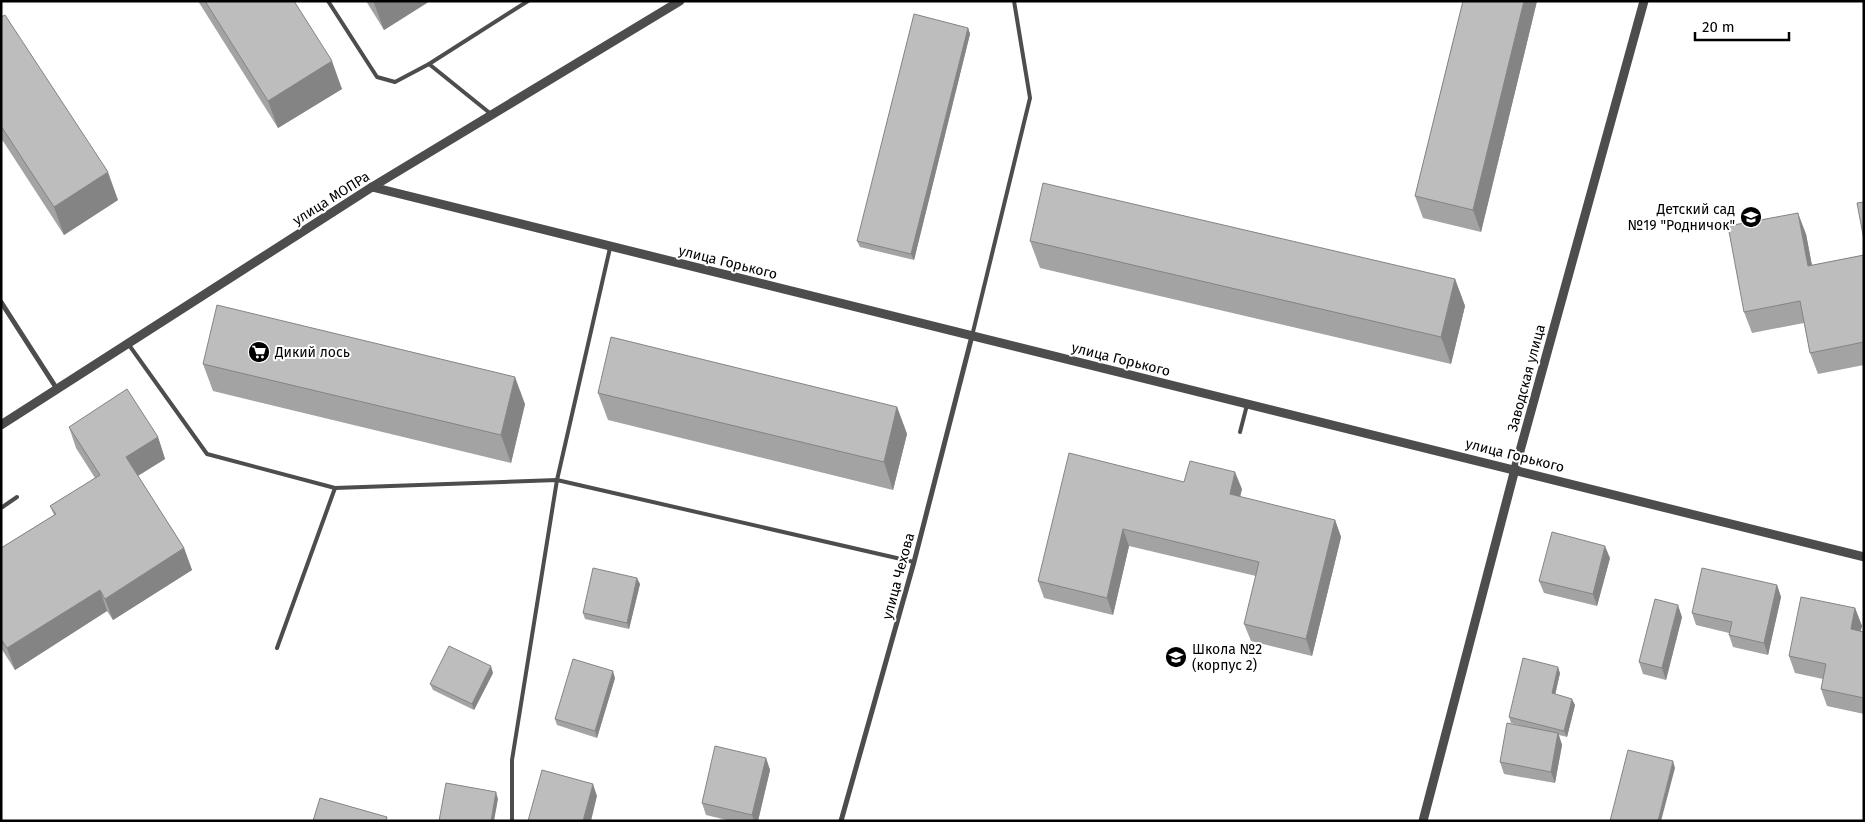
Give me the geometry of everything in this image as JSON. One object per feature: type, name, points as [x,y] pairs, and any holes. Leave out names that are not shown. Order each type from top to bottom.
[{"type":"street","name":"улица МОПРа","points":[[1,425],[372,187],[680,1]]},
{"type":"street","name":"Заводская улица","points":[[1423,821],[1516,469],[1644,1]]},
{"type":"street","name":"улица Горького","points":[[372,187],[1247,405],[1516,469],[1864,557]]},
{"type":"street","points":[[1,302],[57,389]]},
{"type":"street","name":"улица Чехова","points":[[841,821],[914,562],[972,336]]},
{"type":"lane","points":[[328,1],[378,77],[395,82],[429,64],[528,1]]},
{"type":"lane","points":[[972,336],[1030,98],[1014,1]]},
{"type":"lane","points":[[429,64],[492,115]]},
{"type":"lane","points":[[512,821],[512,760],[557,480],[610,246]]},
{"type":"lane","points":[[128,343],[207,454],[335,488],[557,480],[914,562]]},
{"type":"lane","points":[[1240,432],[1247,405]]},
{"type":"lane","points":[[277,648],[335,488]]},
{"type":"lane","points":[[1,508],[17,497]]},
{"type":"building","points":[[205,1],[294,1],[332,61],[268,101]]},
{"type":"building","points":[[1463,1],[1524,1],[1473,210],[1415,196]]},
{"type":"building","points":[[914,14],[968,28],[911,254],[857,241]]},
{"type":"building","points":[[5,15],[108,172],[54,207],[1,126],[1,17]]},
{"type":"building","points":[[1043,183],[1455,279],[1441,337],[1030,241]]},
{"type":"building","points":[[1864,202],[1864,240],[1857,203]]},
{"type":"building","points":[[1798,213],[1808,266],[1864,255],[1864,342],[1810,353],[1800,301],[1744,312],[1728,226]]},
{"type":"building","points":[[217,305],[515,377],[501,435],[203,364]]},
{"type":"building","points":[[611,337],[897,407],[884,462],[598,393]]},
{"type":"building","points":[[127,389],[158,437],[126,457],[184,548],[105,599],[100,590],[7,648],[1,639],[1,548],[56,514],[50,506],[100,475],[69,427]]},
{"type":"building","points":[[1069,453],[1184,482],[1190,461],[1235,472],[1230,494],[1335,520],[1306,639],[1244,624],[1259,562],[1123,529],[1107,598],[1038,581]]},
{"type":"building","points":[[1552,532],[1605,546],[1593,594],[1539,581]]},
{"type":"building","points":[[593,568],[637,578],[627,623],[583,613]]},
{"type":"building","points":[[1702,568],[1777,585],[1764,643],[1729,635],[1732,622],[1692,613]]},
{"type":"building","points":[[1801,597],[1855,608],[1851,629],[1864,632],[1864,698],[1821,689],[1826,664],[1789,656]]},
{"type":"building","points":[[1655,599],[1678,605],[1662,668],[1639,662]]},
{"type":"building","points":[[449,646],[491,666],[472,704],[430,684]]},
{"type":"building","points":[[1523,658],[1558,667],[1552,693],[1572,699],[1564,731],[1509,717]]},
{"type":"building","points":[[573,659],[613,671],[595,731],[555,719]]},
{"type":"building","points":[[1507,723],[1558,733],[1551,772],[1500,762]]},
{"type":"building","points":[[715,746],[766,758],[752,815],[702,803]]},
{"type":"building","points":[[1628,750],[1673,761],[1658,821],[1610,821]]},
{"type":"building","points":[[542,770],[593,784],[583,821],[528,821]]},
{"type":"building","points":[[446,783],[496,792],[491,821],[439,821]]},
{"type":"building","points":[[320,798],[387,817],[386,821],[313,821]]},
{"type":"place","name":"Детский сад №19 \"Родничок\"","points":[[1751,217]]},
{"type":"place","name":"Дикий лось","points":[[259,352]]},
{"type":"place","name":"Школа №2 (корпус 2)","points":[[1176,657]]}]
